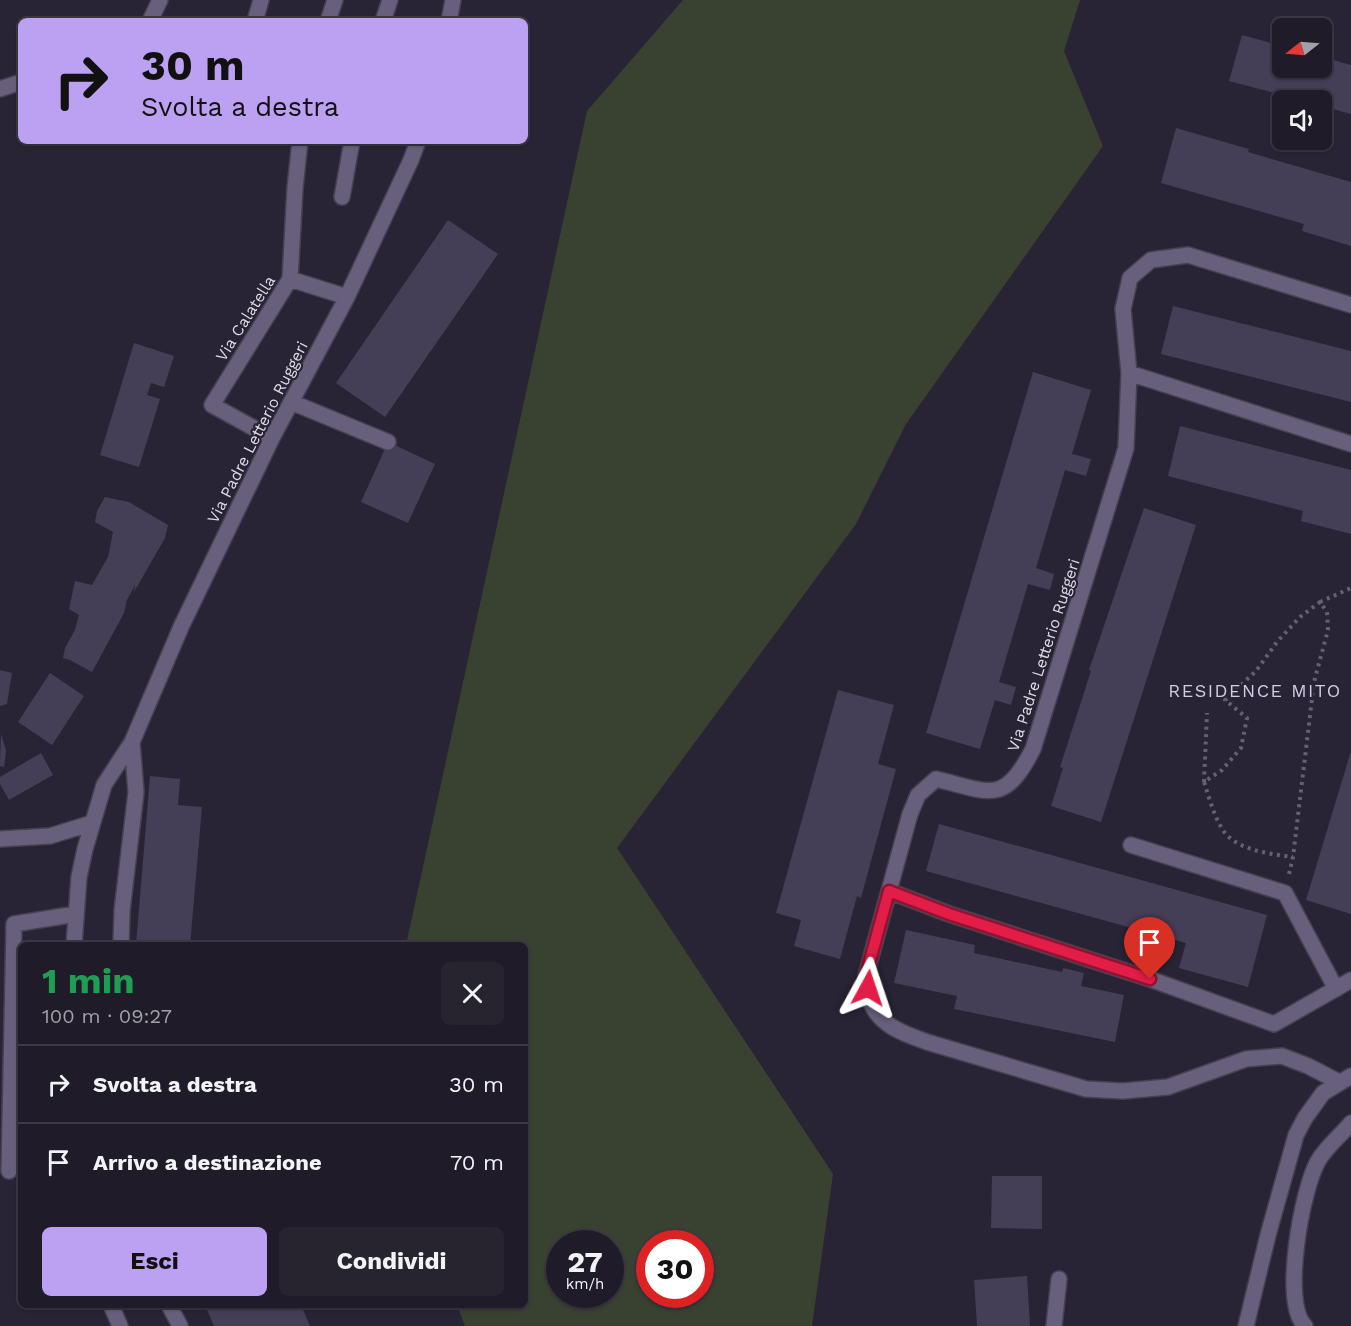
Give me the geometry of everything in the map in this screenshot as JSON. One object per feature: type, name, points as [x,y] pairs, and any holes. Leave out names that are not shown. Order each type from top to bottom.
[{"type":"street","points":[[151,18],[160,0]]},
{"type":"street","points":[[256,18],[261,0]]},
{"type":"street","points":[[329,18],[335,0]]},
{"type":"street","points":[[384,18],[390,0]]},
{"type":"street","points":[[450,18],[453,0]]},
{"type":"street","points":[[0,89],[18,83]]},
{"type":"street","name":"Via Calatella","points":[[272,438],[212,405],[290,279],[300,144]]},
{"type":"street","points":[[342,197],[351,144]]},
{"type":"street","name":"Via Padre Letterio Ruggeri","points":[[74,942],[79,877],[104,785],[132,742],[181,627],[272,438],[347,297],[417,144]]},
{"type":"street","name":"Via Padre Letterio Ruggeri","points":[[1345,1079],[1282,1056],[1246,1059],[1168,1087],[1123,1091],[1086,1089],[903,1033],[880,1019],[870,1001],[866,975],[910,814],[918,795],[936,779],[976,791],[1004,789],[1021,773],[1034,749],[1126,448],[1129,373],[1123,309],[1130,278],[1150,260],[1188,255],[1351,305]]},
{"type":"street","points":[[290,279],[347,297]]},
{"type":"street","points":[[1129,373],[1351,444]]},
{"type":"street","points":[[291,402],[388,442]]},
{"type":"street","name":"Via Padre Letterio Ruggeri","points":[[121,942],[122,911],[136,792],[132,742]]},
{"type":"street","points":[[0,838],[50,836],[92,823]]},
{"type":"street","points":[[1131,845],[1285,892],[1336,989]]},
{"type":"street","points":[[889,891],[949,914],[1150,979],[1274,1024],[1351,980]]},
{"type":"street","points":[[9,1171],[14,924],[76,914]]},
{"type":"street","name":"Via Padre Letterio Ruggeri","points":[[1246,1326],[1291,1149],[1314,1104],[1323,1093],[1345,1079]]},
{"type":"street","points":[[1305,1326],[1299,1320],[1293,1293],[1295,1254],[1307,1189],[1318,1160],[1351,1123]]},
{"type":"street","points":[[1054,1326],[1059,1279]]},
{"type":"street","points":[[112,1308],[120,1326]]},
{"type":"street","points":[[170,1308],[176,1325]]},
{"type":"path","points":[[1204,782],[1222,770],[1241,748],[1247,718],[1225,700],[1256,670],[1300,617],[1320,602],[1351,588]]},
{"type":"path","points":[[1285,892],[1293,857],[1314,682],[1328,630],[1327,612],[1320,602]]},
{"type":"path","points":[[1207,713],[1204,782],[1222,829],[1235,841],[1259,851],[1293,857]]},
{"type":"green space","points":[[683,0],[1080,0],[1064,51],[1103,146],[906,424],[856,524],[617,848],[833,1174],[812,1326],[465,1326],[458,1308],[528,1308],[528,942],[407,942],[587,111]]},
{"type":"building","points":[[1242,35],[1272,43],[1272,78],[1332,78],[1332,60],[1351,65],[1351,114],[1332,109],[1332,90],[1272,90],[1272,92],[1229,81]]},
{"type":"building","points":[[1176,128],[1351,182],[1351,246],[1302,231],[1304,224],[1161,183]]},
{"type":"building","points":[[448,220],[498,254],[385,417],[336,383]]},
{"type":"building","points":[[1173,306],[1351,351],[1351,402],[1161,354]]},
{"type":"building","points":[[134,343],[174,356],[164,387],[151,383],[147,395],[160,399],[139,467],[100,455]]},
{"type":"building","points":[[1033,372],[1091,390],[1072,454],[1091,459],[1086,476],[1065,470],[1036,568],[1054,574],[1050,590],[1028,584],[999,682],[1016,687],[1011,705],[995,700],[980,749],[926,733]]},
{"type":"building","points":[[1180,426],[1351,470],[1351,534],[1301,521],[1303,511],[1168,476]]},
{"type":"building","points":[[388,442],[435,464],[408,523],[361,502]]},
{"type":"building","points":[[105,497],[129,502],[168,525],[165,538],[134,592],[135,585],[127,600],[124,613],[92,672],[63,658],[79,615],[69,609],[75,581],[92,585],[108,557],[113,532],[95,522],[97,511]]},
{"type":"building","points":[[1144,508],[1196,525],[1101,822],[1051,806],[1063,768],[1060,767],[1091,671],[1089,670]]},
{"type":"building","points":[[0,670],[12,673],[7,704],[0,706]]},
{"type":"building","points":[[50,673],[84,696],[52,745],[18,722]]},
{"type":"building","points":[[838,690],[894,705],[878,764],[896,769],[861,898],[857,896],[840,959],[794,946],[801,920],[776,913]]},
{"type":"building","points":[[1,734],[6,751],[4,767],[0,766]]},
{"type":"building","points":[[1351,751],[1351,914],[1306,900]]},
{"type":"building","points":[[41,753],[53,775],[9,800],[0,784],[0,777]]},
{"type":"building","points":[[150,776],[180,779],[178,805],[202,807],[190,942],[136,942]]},
{"type":"building","points":[[939,824],[1267,915],[1248,987],[1179,968],[1186,943],[926,871]]},
{"type":"building","points":[[906,930],[975,945],[974,953],[1062,972],[1063,968],[1084,973],[1081,986],[1124,995],[1115,1042],[954,1009],[957,996],[894,983]]},
{"type":"building","points":[[992,1176],[1042,1176],[1042,1229],[991,1228]]},
{"type":"building","points":[[1027,1276],[1030,1326],[977,1326],[974,1280]]},
{"type":"building","points":[[206,1308],[302,1308],[310,1326],[214,1326]]},
{"type":"district","name":"RESIDENCE MITO","points":[[1255,691]]},
{"type":"route","points":[[868,988],[866,975],[889,891],[949,914],[1150,979]]}]
